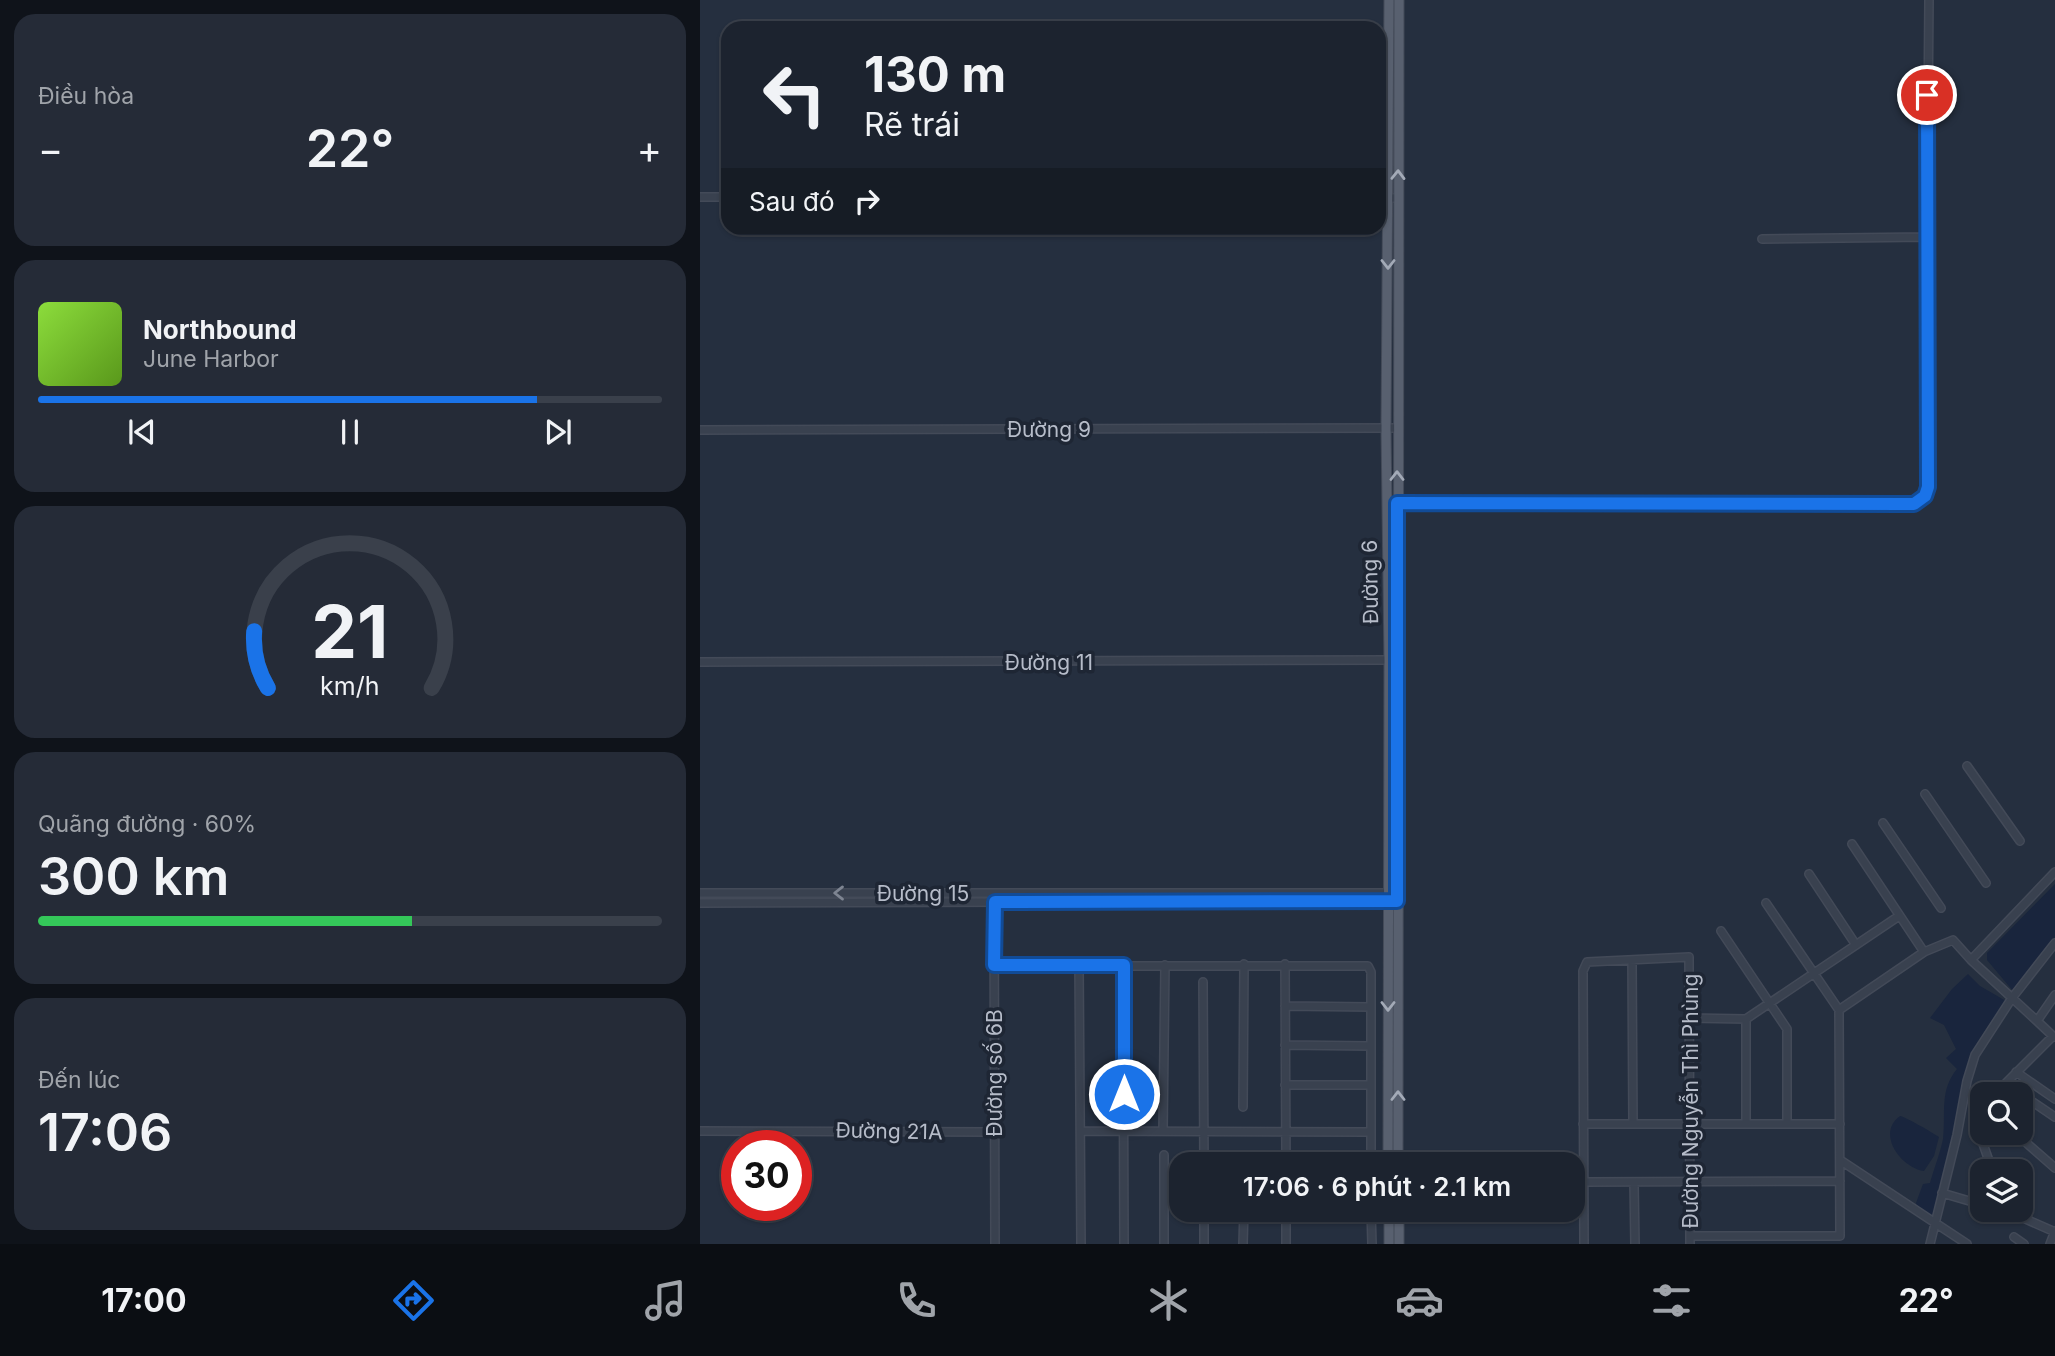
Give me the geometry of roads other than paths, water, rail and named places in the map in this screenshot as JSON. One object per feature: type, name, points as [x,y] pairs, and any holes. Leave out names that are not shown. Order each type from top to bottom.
[{"type":"main road","name":"Đường 6","points":[[1389,0],[1386,429],[1392,503]]},
{"type":"main road","name":"Đường 6","points":[[1388,1152],[1393,897],[1392,503],[1397,428],[1388,198],[1399,0]]},
{"type":"main road","name":"Đường 6","points":[[1393,897],[1398,1152]]},
{"type":"main road","points":[[1389,1222],[1389,1244]]},
{"type":"main road","points":[[1399,1222],[1399,1244]]},
{"type":"street","points":[[1392,503],[1907,504],[1919,501],[1925,496],[1928,487],[1929,0]]},
{"type":"street","points":[[700,197],[721,197]]},
{"type":"street","points":[[1762,239],[1927,237]]},
{"type":"street","name":"Đường 9","points":[[700,430],[1397,428]]},
{"type":"street","name":"Đường 11","points":[[700,662],[1393,660]]},
{"type":"street","points":[[1967,766],[2020,841]]},
{"type":"street","points":[[1925,794],[1986,883]]},
{"type":"street","points":[[1883,823],[1941,908]]},
{"type":"street","points":[[1852,844],[1924,952]]},
{"type":"street","points":[[1971,960],[2055,873]]},
{"type":"street","points":[[1809,874],[1856,945]]},
{"type":"street","name":"Đường 15","points":[[700,893],[994,892],[1393,897]]},
{"type":"street","name":"Đường số 6B","points":[[994,892],[995,1244]]},
{"type":"street","name":"Đường 15","points":[[700,903],[995,902],[1255,897]]},
{"type":"street","points":[[1690,1240],[1840,1236],[1839,1010],[1766,903]]},
{"type":"street","points":[[1689,1018],[1746,1019],[1899,916]]},
{"type":"street","points":[[1721,931],[1787,1029],[1787,1123]]},
{"type":"street","points":[[1839,1010],[1924,952],[1953,940],[2054,1037],[2007,1082]]},
{"type":"street","points":[[1930,1244],[1975,1055],[2012,998],[2055,944]]},
{"type":"street","name":"Đường Nguyễn Thì Phùng","points":[[1632,960],[1689,957],[1690,1240]]},
{"type":"street","points":[[1583,1152],[1583,971],[1587,961],[1632,960],[1633,1125]]},
{"type":"street","points":[[1244,964],[1244,1107]]},
{"type":"street","points":[[1285,964],[1286,1152]]},
{"type":"street","points":[[994,965],[1368,965],[1371,972],[1371,1152]]},
{"type":"street","points":[[1079,965],[1081,1244]]},
{"type":"street","points":[[1124,965],[1124,1244]]},
{"type":"street","points":[[1163,1131],[1165,965]]},
{"type":"street","points":[[1203,982],[1204,1152]]},
{"type":"street","points":[[2037,1021],[2054,998]]},
{"type":"street","points":[[1285,1006],[1370,1007]]},
{"type":"street","points":[[1746,1019],[1746,1124]]},
{"type":"street","points":[[1285,1045],[1370,1046]]},
{"type":"street","points":[[2016,1072],[2055,1099]]},
{"type":"street","points":[[1285,1085],[1370,1085]]},
{"type":"street","points":[[2033,1102],[2055,1117]]},
{"type":"street","points":[[1583,1124],[1840,1124]]},
{"type":"street","name":"Đường 21A","points":[[700,1131],[995,1132]]},
{"type":"street","points":[[1081,1131],[1371,1132]]},
{"type":"street","points":[[1983,1145],[1988,1158]]},
{"type":"street","points":[[2029,1145],[2055,1168]]},
{"type":"street","points":[[1164,1155],[1164,1244]]},
{"type":"street","points":[[1840,1160],[1967,1244]]},
{"type":"street","points":[[1585,1182],[1840,1181]]},
{"type":"street","points":[[1634,1182],[1635,1244]]},
{"type":"street","points":[[1942,1193],[1970,1201]]},
{"type":"street","points":[[1204,1222],[1204,1244]]},
{"type":"street","points":[[1243,1244],[1244,1222]]},
{"type":"street","points":[[1286,1222],[1286,1244]]},
{"type":"street","points":[[1371,1222],[1372,1244]]},
{"type":"street","points":[[1584,1222],[1584,1244]]},
{"type":"street","points":[[2032,1222],[2055,1232],[2050,1244]]},
{"type":"street","points":[[2014,1237],[2024,1244]]},
{"type":"water","points":[[2055,884],[2055,937],[2013,991],[1987,960],[1987,953]]},
{"type":"water","points":[[1968,974],[1980,986],[2006,1001],[1981,1037],[1970,1061],[1959,1100],[1944,1180],[1932,1219],[1917,1208],[1916,1203],[1923,1184],[1930,1183],[1939,1156],[1943,1139],[1945,1094],[1957,1069],[1946,1058],[1956,1049],[1944,1025],[1930,1018],[1952,989]]},
{"type":"water","points":[[1900,1116],[1939,1137],[1934,1156],[1924,1171],[1907,1163],[1894,1148],[1890,1131]]}]
